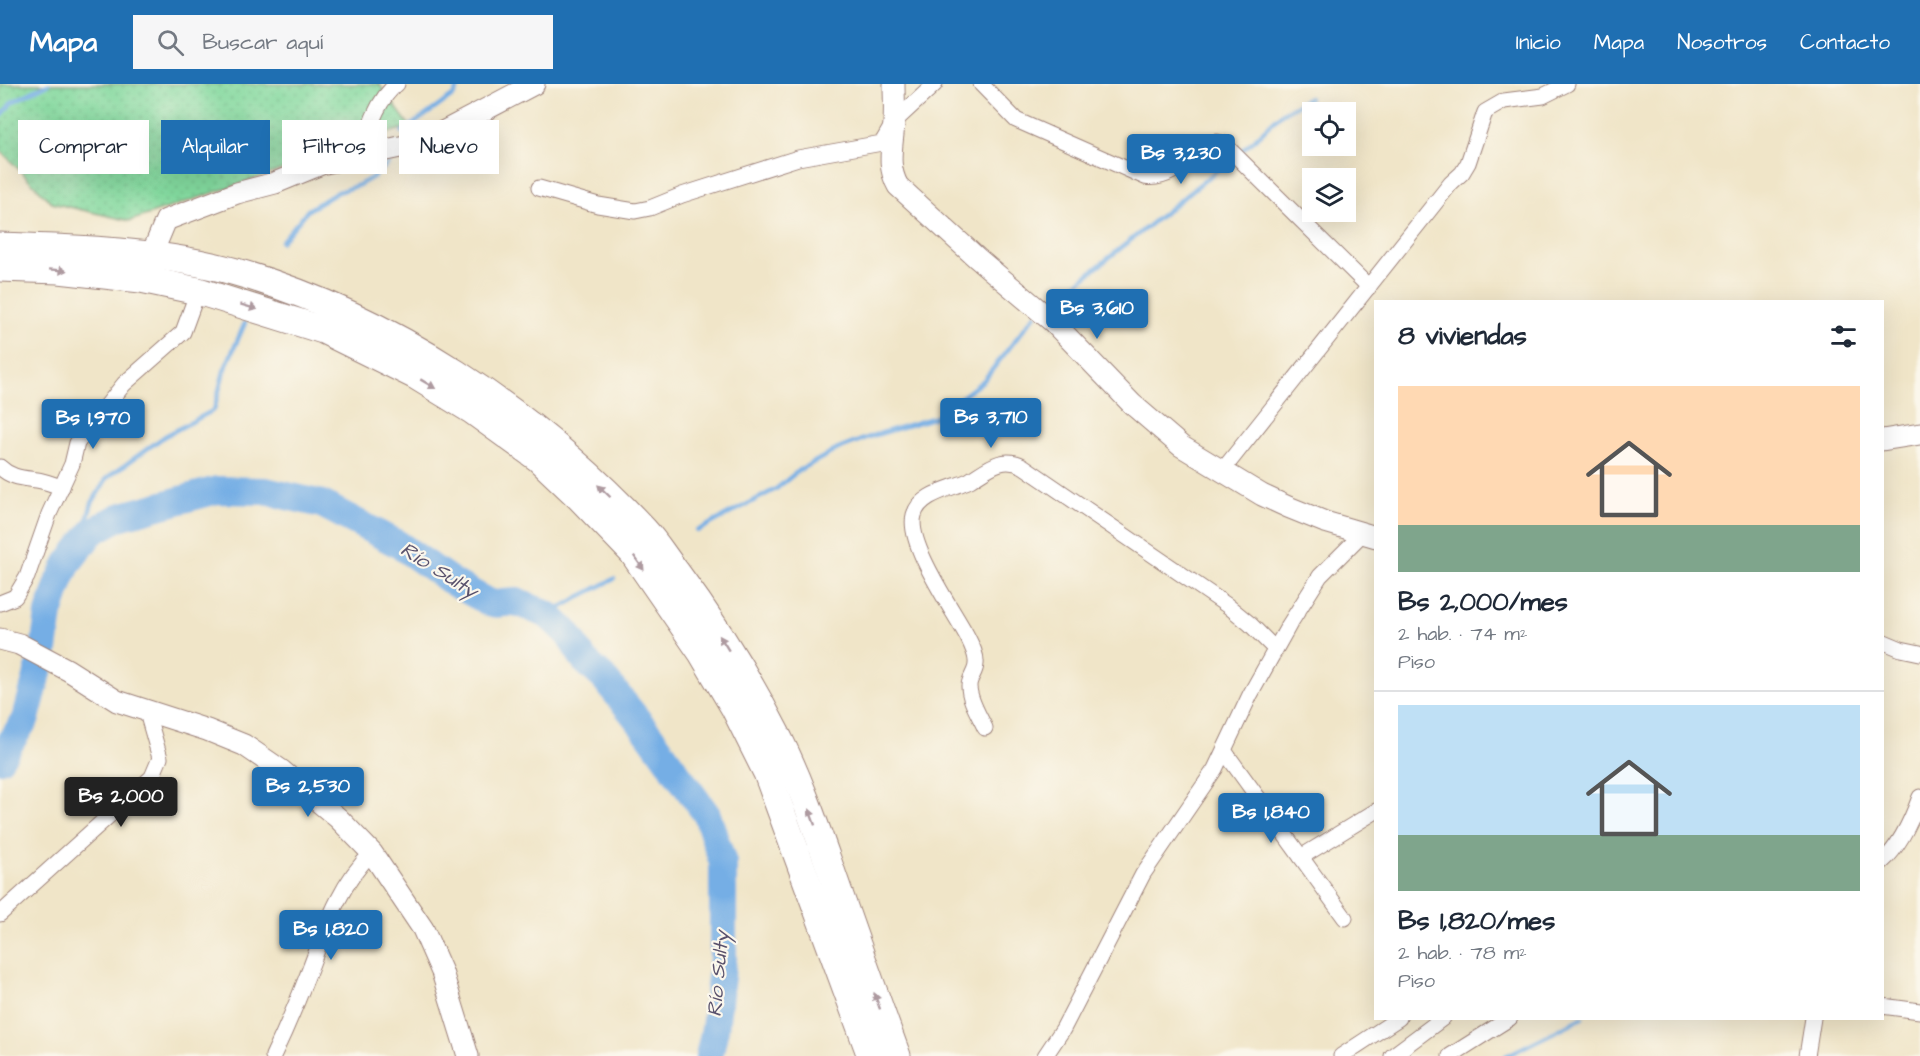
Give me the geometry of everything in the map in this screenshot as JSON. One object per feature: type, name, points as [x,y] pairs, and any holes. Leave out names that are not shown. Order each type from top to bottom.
[{"type":"highway","points":[[0,246],[117,251],[151,256],[236,272],[285,288],[351,316],[427,356],[484,390],[563,452],[646,532],[700,604],[748,682],[801,788],[897,1056]]},
{"type":"highway","points":[[0,268],[58,270],[141,279],[198,291],[322,330],[416,376],[473,411],[537,458],[579,496],[633,553],[702,653],[734,707],[767,773],[871,1056]]},
{"type":"street","points":[[387,150],[414,144],[437,135],[534,84]]},
{"type":"street","points":[[894,84],[891,167],[898,186],[1053,322],[1132,404],[1181,446],[1287,507],[1325,522],[1369,535]]},
{"type":"street","points":[[539,188],[598,205],[635,211],[650,208],[682,195],[798,158],[882,143],[894,122],[935,84]]},
{"type":"street","points":[[981,84],[1016,120],[1145,177],[1156,178],[1168,174],[1210,143],[1224,144],[1369,288]]},
{"type":"street","points":[[1222,471],[1451,183],[1462,173],[1468,163],[1485,112],[1504,101],[1543,96],[1567,84]]},
{"type":"street","points":[[374,120],[387,91],[393,85]]},
{"type":"street","points":[[151,256],[166,220],[237,193],[275,183],[297,174]]},
{"type":"street","points":[[0,603],[15,597],[27,577],[50,514],[72,464],[77,443],[124,384],[183,332],[198,291]]},
{"type":"street","points":[[1884,440],[1920,434]]},
{"type":"street","points":[[985,729],[971,697],[969,685],[976,666],[975,655],[925,564],[915,533],[913,516],[922,501],[1006,461],[1014,461],[1023,466],[1218,599],[1250,624],[1275,649]]},
{"type":"street","points":[[0,467],[23,479],[37,480],[62,487]]},
{"type":"street","points":[[1045,1056],[1063,1029],[1143,874],[1225,752],[1250,694],[1320,576],[1369,535]]},
{"type":"street","points":[[9,642],[68,670],[117,701],[207,730],[244,745],[282,771],[338,818],[372,853],[423,929],[442,972],[468,1056]]},
{"type":"street","points":[[1884,642],[1901,649],[1920,653]]},
{"type":"street","points":[[0,914],[152,777],[160,758],[146,709]]},
{"type":"street","points":[[1225,752],[1345,918]]},
{"type":"street","points":[[1884,860],[1890,855],[1914,814],[1920,797]]},
{"type":"street","points":[[1301,857],[1374,812]]},
{"type":"street","points":[[273,1056],[292,1015],[334,909],[356,868],[372,853]]},
{"type":"street","points":[[1884,1006],[1920,1011]]},
{"type":"street","points":[[1341,1056],[1396,1020]]},
{"type":"street","points":[[1392,1056],[1440,1020]]},
{"type":"street","points":[[1450,1056],[1507,1020]]},
{"type":"street","points":[[1807,1056],[1814,1020]]},
{"type":"green space","points":[[0,84],[379,84],[406,120],[399,120],[399,130],[387,134],[387,120],[282,120],[282,169],[270,174],[270,120],[161,120],[161,174],[269,174],[130,221],[52,203],[24,174],[149,174],[149,120],[18,120],[18,168],[0,150]]},
{"type":"waterway","points":[[0,118],[12,102],[48,84]]},
{"type":"waterway","points":[[419,120],[454,95],[460,84]]},
{"type":"waterway","points":[[1044,307],[1069,290],[1252,142],[1281,114],[1309,98]]},
{"type":"waterway","points":[[281,242],[308,210],[338,192],[359,185],[373,177],[388,164]]},
{"type":"waterway","points":[[697,531],[776,489],[798,471],[838,449],[872,436],[936,417],[984,380],[1035,315]]},
{"type":"waterway","points":[[78,551],[92,503],[107,478],[165,436],[214,410],[224,371],[245,323]]},
{"type":"waterway","name":"Río Sulty","points":[[0,759],[26,718],[44,650],[49,613],[60,580],[68,563],[92,532],[119,517],[217,490],[265,491],[322,504],[398,544],[454,583],[492,604],[517,602],[548,615],[568,634],[585,661],[604,678],[649,734],[707,815],[723,863],[723,959],[715,1029],[709,1056]]},
{"type":"waterway","points":[[548,615],[614,579]]},
{"type":"waterway","points":[[1506,1056],[1578,1020]]}]
